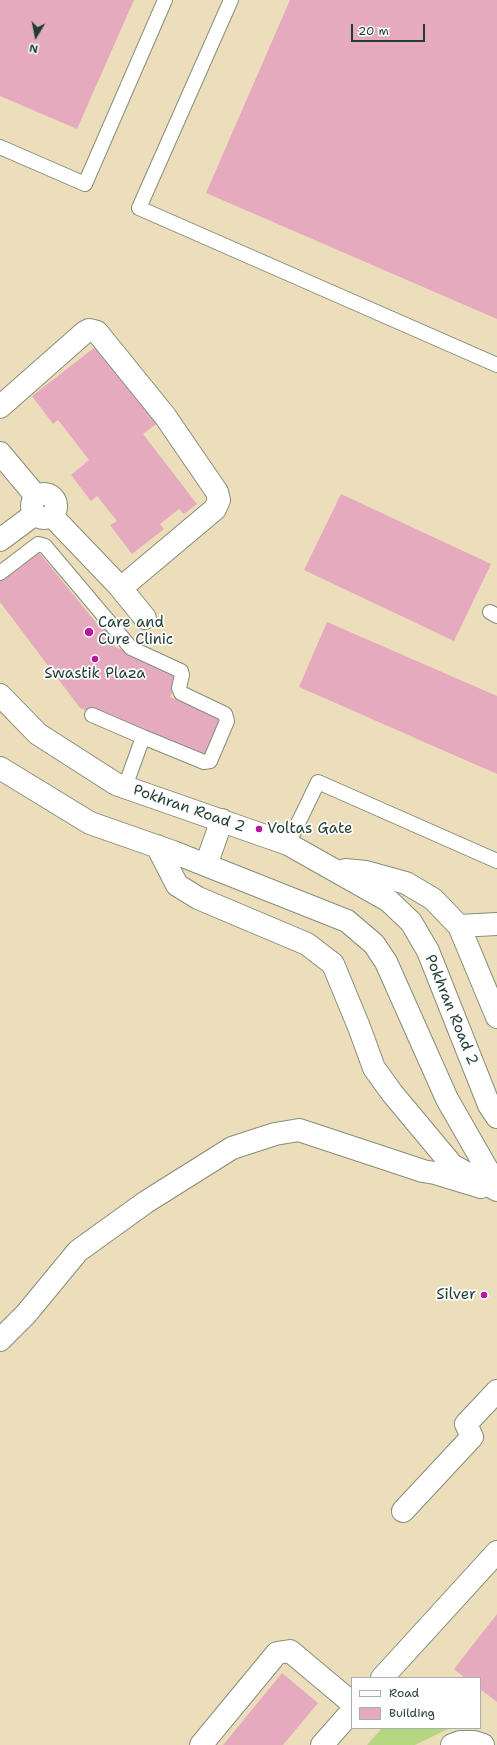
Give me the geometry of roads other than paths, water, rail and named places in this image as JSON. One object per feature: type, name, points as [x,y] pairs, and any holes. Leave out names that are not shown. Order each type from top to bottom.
[{"type":"main road","points":[[0,406],[85,332],[93,330],[97,332],[165,416],[217,492],[219,500],[215,509],[121,588]]},
{"type":"main road","points":[[0,453],[41,509],[121,588],[145,618]]},
{"type":"main road","points":[[0,540],[41,509]]},
{"type":"main road","name":"Pokhran Road 2","points":[[0,695],[38,734],[116,784],[288,844],[389,901],[411,922],[428,951],[493,1111]]},
{"type":"main road","points":[[0,768],[90,823],[157,846],[347,921],[374,944],[386,962],[447,1099],[487,1169],[497,1183]]},
{"type":"main road","points":[[206,865],[222,820]]},
{"type":"main road","points":[[157,846],[177,885],[198,898],[307,944],[333,964],[360,1027],[374,1068],[392,1093],[452,1165],[497,1191]]},
{"type":"main road","points":[[334,869],[366,872],[406,883],[433,899],[459,926],[471,950],[497,1017]]},
{"type":"main road","points":[[459,926],[497,924]]},
{"type":"main road","points":[[0,1340],[26,1314],[78,1251],[146,1202],[232,1148],[275,1134],[299,1130],[423,1171],[436,1173],[497,1191]]},
{"type":"main road","points":[[403,1511],[472,1437],[466,1424],[497,1391]]},
{"type":"main road","points":[[383,1677],[497,1552]]},
{"type":"main road","points":[[201,1745],[276,1652],[290,1651],[351,1702]]},
{"type":"main road","points":[[322,1745],[351,1712]]},
{"type":"main road","points":[[452,1745],[460,1742],[474,1742],[483,1745]]},
{"type":"lane","points":[[0,147],[85,184],[165,0]]},
{"type":"lane","points":[[230,0],[138,208],[497,365]]},
{"type":"lane","points":[[0,573],[38,544],[45,546],[131,648],[181,671],[182,675],[179,688],[181,692],[225,714],[227,721],[210,761],[204,762],[92,715]]},
{"type":"lane","points":[[126,787],[143,737]]},
{"type":"lane","points":[[288,844],[318,782],[497,862]]},
{"type":"place","name":"Care and Cure Clinic","points":[[89,632]]},
{"type":"place","name":"Swastik Plaza","points":[[95,659]]},
{"type":"place","name":"Voltas Gate","points":[[259,829]]},
{"type":"place","name":"Silver","points":[[484,1295]]}]
